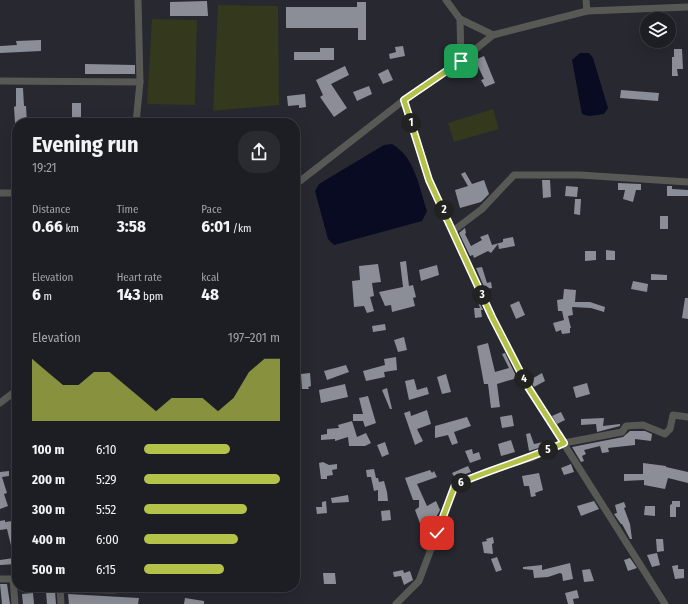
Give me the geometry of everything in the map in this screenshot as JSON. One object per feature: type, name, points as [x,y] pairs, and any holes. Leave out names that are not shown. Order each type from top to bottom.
[{"type":"street","points":[[136,118],[140,82],[138,0]]},
{"type":"street","points":[[446,0],[460,19],[493,35]]},
{"type":"street","points":[[586,0],[587,11]]},
{"type":"street","points":[[300,182],[404,100],[461,61],[493,35],[587,11],[688,7]]},
{"type":"street","points":[[460,19],[461,61]]},
{"type":"street","points":[[0,81],[140,82]]},
{"type":"street","points":[[404,100],[429,180],[492,317],[528,387],[665,604]]},
{"type":"street","points":[[453,231],[482,209],[514,175],[580,175],[688,182]]},
{"type":"street","points":[[0,193],[12,193]]},
{"type":"street","points":[[0,403],[12,394]]},
{"type":"street","points":[[396,604],[419,581],[455,485],[488,471],[531,458],[564,443],[622,432],[626,426],[643,425],[665,434],[670,429],[673,415],[688,417]]},
{"type":"street","points":[[0,579],[12,579]]},
{"type":"street","points":[[15,592],[15,604]]},
{"type":"street","points":[[60,592],[61,604]]},
{"type":"green space","points":[[218,5],[278,6],[279,105],[213,111]]},
{"type":"green space","points":[[152,19],[197,20],[195,105],[147,104]]},
{"type":"green space","points":[[493,109],[499,129],[454,142],[448,123]]},
{"type":"water","points":[[580,53],[589,53],[593,58],[608,108],[604,114],[589,116],[582,114],[572,60]]},
{"type":"water","points":[[392,144],[406,157],[415,173],[427,211],[422,221],[334,245],[328,239],[315,191],[319,184],[384,145]]},
{"type":"building","points":[[207,1],[208,16],[170,16],[170,2]]},
{"type":"building","points":[[357,2],[366,2],[366,40],[358,40],[358,28],[286,28],[286,7],[357,7]]},
{"type":"building","points":[[41,40],[41,51],[0,53],[0,46],[17,45],[16,41]]},
{"type":"building","points":[[403,46],[405,56],[390,59],[389,54],[396,52],[395,47]]},
{"type":"building","points":[[320,48],[334,48],[334,60],[294,60],[294,52],[320,52]]},
{"type":"building","points":[[674,49],[682,49],[683,69],[677,69],[678,76],[672,76],[672,57],[674,57]]},
{"type":"building","points":[[484,56],[495,83],[485,87],[481,80],[484,79],[475,60]]},
{"type":"building","points":[[85,64],[135,65],[135,74],[85,74]]},
{"type":"building","points":[[345,66],[349,75],[331,84],[347,108],[334,117],[320,97],[323,95],[316,80]]},
{"type":"building","points":[[388,69],[393,80],[383,84],[378,74]]},
{"type":"building","points":[[369,86],[372,94],[357,101],[353,92]]},
{"type":"building","points":[[16,88],[23,88],[24,106],[26,106],[27,118],[15,118],[14,107],[16,106]]},
{"type":"building","points":[[621,90],[659,93],[658,101],[620,98]]},
{"type":"building","points":[[305,94],[306,107],[299,108],[299,105],[288,106],[287,96]]},
{"type":"building","points":[[72,103],[81,103],[81,118],[72,118]]},
{"type":"building","points":[[465,172],[472,184],[484,180],[489,194],[481,202],[460,208],[455,190],[468,186],[461,174]]},
{"type":"building","points":[[542,180],[550,180],[551,197],[543,198]]},
{"type":"building","points":[[618,183],[641,184],[641,190],[636,190],[633,202],[623,199],[625,190],[618,190]]},
{"type":"building","points":[[566,186],[578,187],[577,197],[565,196]]},
{"type":"building","points":[[667,186],[672,186],[672,189],[688,190],[688,196],[667,196]]},
{"type":"building","points":[[575,199],[581,199],[580,215],[574,214]]},
{"type":"building","points":[[660,216],[668,216],[668,229],[660,229]]},
{"type":"building","points":[[465,228],[465,234],[471,246],[482,240],[480,237],[488,234],[492,245],[503,242],[503,239],[513,237],[515,246],[499,249],[498,244],[491,253],[488,251],[474,258],[473,255],[470,256],[459,233]]},
{"type":"building","points":[[606,250],[615,251],[615,260],[606,260]]},
{"type":"building","points":[[585,251],[596,251],[596,260],[585,261]]},
{"type":"building","points":[[406,261],[409,286],[413,285],[416,297],[413,298],[415,306],[392,312],[391,305],[385,306],[379,292],[403,287],[400,262]]},
{"type":"building","points":[[378,264],[381,282],[372,283],[374,296],[370,297],[374,311],[367,313],[364,306],[354,307],[352,281],[360,280],[359,266]]},
{"type":"building","points":[[437,265],[439,275],[421,281],[419,270]]},
{"type":"building","points":[[482,267],[487,283],[491,282],[492,288],[485,289],[476,268]]},
{"type":"building","points":[[651,274],[667,275],[667,280],[651,280]]},
{"type":"building","points":[[633,281],[648,284],[647,292],[631,289]]},
{"type":"building","points":[[564,289],[576,290],[575,302],[590,302],[605,307],[604,312],[591,308],[572,307],[573,315],[568,316],[571,328],[570,333],[562,334],[561,330],[556,332],[553,323],[564,320],[562,311],[558,311],[557,300],[563,299]]},
{"type":"building","points":[[475,293],[483,310],[481,310],[482,317],[475,318],[474,308],[480,308]]},
{"type":"building","points":[[685,298],[688,298],[688,319],[682,318]]},
{"type":"building","points":[[519,301],[525,315],[516,319],[510,305]]},
{"type":"building","points":[[385,324],[386,330],[373,332],[372,326]]},
{"type":"building","points":[[404,337],[407,350],[398,352],[394,340]]},
{"type":"building","points":[[488,343],[495,372],[509,368],[502,354],[505,353],[517,378],[497,384],[500,407],[491,408],[488,384],[484,384],[477,346]]},
{"type":"building","points":[[396,357],[397,370],[384,372],[385,377],[366,381],[363,371],[385,365],[384,359]]},
{"type":"building","points":[[346,365],[349,372],[327,380],[324,371]]},
{"type":"building","points":[[310,373],[311,386],[308,387],[309,389],[302,389],[301,374]]},
{"type":"building","points":[[542,373],[545,381],[534,387],[530,380]]},
{"type":"building","points":[[446,374],[451,392],[442,394],[437,377]]},
{"type":"building","points":[[414,379],[417,390],[427,387],[429,394],[409,400],[405,381]]},
{"type":"building","points":[[587,383],[590,394],[576,398],[573,387]]},
{"type":"building","points":[[345,384],[348,397],[321,403],[319,390]]},
{"type":"building","points":[[387,388],[392,409],[390,409],[382,390]]},
{"type":"building","points":[[368,396],[376,423],[365,427],[363,421],[353,421],[353,414],[363,414],[359,398]]},
{"type":"building","points":[[427,410],[431,424],[417,429],[423,441],[415,445],[404,413],[410,411],[411,416]]},
{"type":"building","points":[[561,412],[565,420],[557,424],[552,416]]},
{"type":"building","points":[[512,415],[514,426],[502,428],[500,417]]},
{"type":"building","points":[[467,417],[471,426],[454,432],[458,443],[452,445],[448,435],[435,438],[435,426]]},
{"type":"building","points":[[604,418],[603,426],[620,424],[620,426],[597,432],[596,424],[581,425],[581,419]]},
{"type":"building","points":[[352,421],[357,437],[366,433],[371,443],[365,446],[349,446],[348,437],[335,441],[335,439],[321,440],[321,435],[327,434],[327,429],[339,428],[338,425]]},
{"type":"building","points":[[630,431],[645,431],[652,434],[651,441],[635,439],[635,445],[608,448],[609,452],[602,453],[600,446],[584,450],[586,454],[582,456],[584,461],[581,462],[572,447],[623,437]]},
{"type":"building","points":[[530,433],[534,444],[544,442],[545,446],[529,451],[526,434]]},
{"type":"building","points":[[511,440],[515,452],[501,456],[498,444]]},
{"type":"building","points":[[385,442],[389,454],[382,457],[377,445]]},
{"type":"building","points":[[472,449],[473,454],[479,452],[481,459],[470,463],[465,451]]},
{"type":"building","points":[[323,462],[329,465],[337,464],[337,469],[332,470],[333,475],[327,476],[327,479],[321,479],[319,463]]},
{"type":"building","points":[[643,463],[666,466],[688,472],[688,483],[668,478],[665,489],[644,485],[644,480],[624,481],[624,474],[643,474]]},
{"type":"building","points":[[571,464],[574,472],[564,475],[561,468]]},
{"type":"building","points":[[468,466],[471,472],[455,478],[452,473]]},
{"type":"building","points":[[374,469],[376,478],[378,478],[379,482],[384,481],[388,501],[378,501],[378,490],[374,491],[371,477],[367,477],[366,470]]},
{"type":"building","points":[[430,470],[432,473],[434,471],[437,477],[417,484],[427,506],[436,501],[440,510],[434,521],[421,526],[415,510],[419,507],[419,500],[413,500],[405,478]]},
{"type":"building","points":[[9,471],[9,476],[2,477],[7,493],[4,494],[8,506],[0,509],[0,472]]},
{"type":"building","points":[[539,473],[543,490],[535,493],[536,496],[531,497],[529,486],[524,486],[522,476]]},
{"type":"building","points":[[348,495],[349,502],[332,503],[331,498]]},
{"type":"building","points":[[326,501],[327,513],[317,514],[316,507],[322,507],[322,502]]},
{"type":"building","points":[[594,501],[599,509],[581,516],[577,506]]},
{"type":"building","points":[[672,501],[680,501],[680,507],[676,507],[676,517],[670,517],[670,505],[672,504]]},
{"type":"building","points":[[624,502],[626,507],[624,508],[630,524],[632,539],[630,539],[622,524],[614,514],[617,513],[615,505]]},
{"type":"building","points":[[645,506],[655,506],[655,516],[644,515]]},
{"type":"building","points":[[390,510],[391,520],[382,521],[381,511]]},
{"type":"building","points":[[0,521],[12,521],[12,550],[7,529],[0,530]]},
{"type":"building","points":[[493,537],[493,554],[484,553],[482,542]]},
{"type":"building","points":[[656,539],[663,539],[664,551],[657,552]]},
{"type":"building","points":[[657,553],[660,565],[652,567],[647,555]]},
{"type":"building","points":[[497,557],[502,570],[496,572],[491,559]]},
{"type":"building","points":[[12,558],[12,564],[0,565],[0,560]]},
{"type":"building","points":[[630,558],[637,568],[628,571],[624,560]]},
{"type":"building","points":[[570,563],[573,579],[563,581],[562,574],[560,573],[548,577],[534,578],[533,570],[523,569],[523,567],[542,565],[542,570]]},
{"type":"building","points":[[678,565],[678,569],[684,569],[684,578],[675,579],[672,566]]},
{"type":"building","points":[[590,569],[594,581],[584,582],[582,570]]},
{"type":"building","points":[[403,570],[404,573],[410,571],[413,580],[404,585],[401,576],[394,577],[393,572]]},
{"type":"building","points":[[323,573],[335,573],[336,584],[324,584]]},
{"type":"building","points":[[0,584],[7,584],[10,604],[2,604]]},
{"type":"building","points":[[577,590],[579,598],[573,599],[574,604],[568,604],[565,593]]},
{"type":"building","points":[[46,592],[55,592],[56,604],[47,604]]},
{"type":"building","points":[[33,593],[34,604],[23,604],[22,594]]},
{"type":"building","points":[[68,594],[139,598],[138,604],[69,604]]},
{"type":"building","points":[[185,598],[204,601],[204,604],[184,604]]},
{"type":"route","points":[[437,533],[455,485],[488,471],[531,458],[564,443],[528,387],[492,317],[429,180],[404,100],[461,61]]}]
